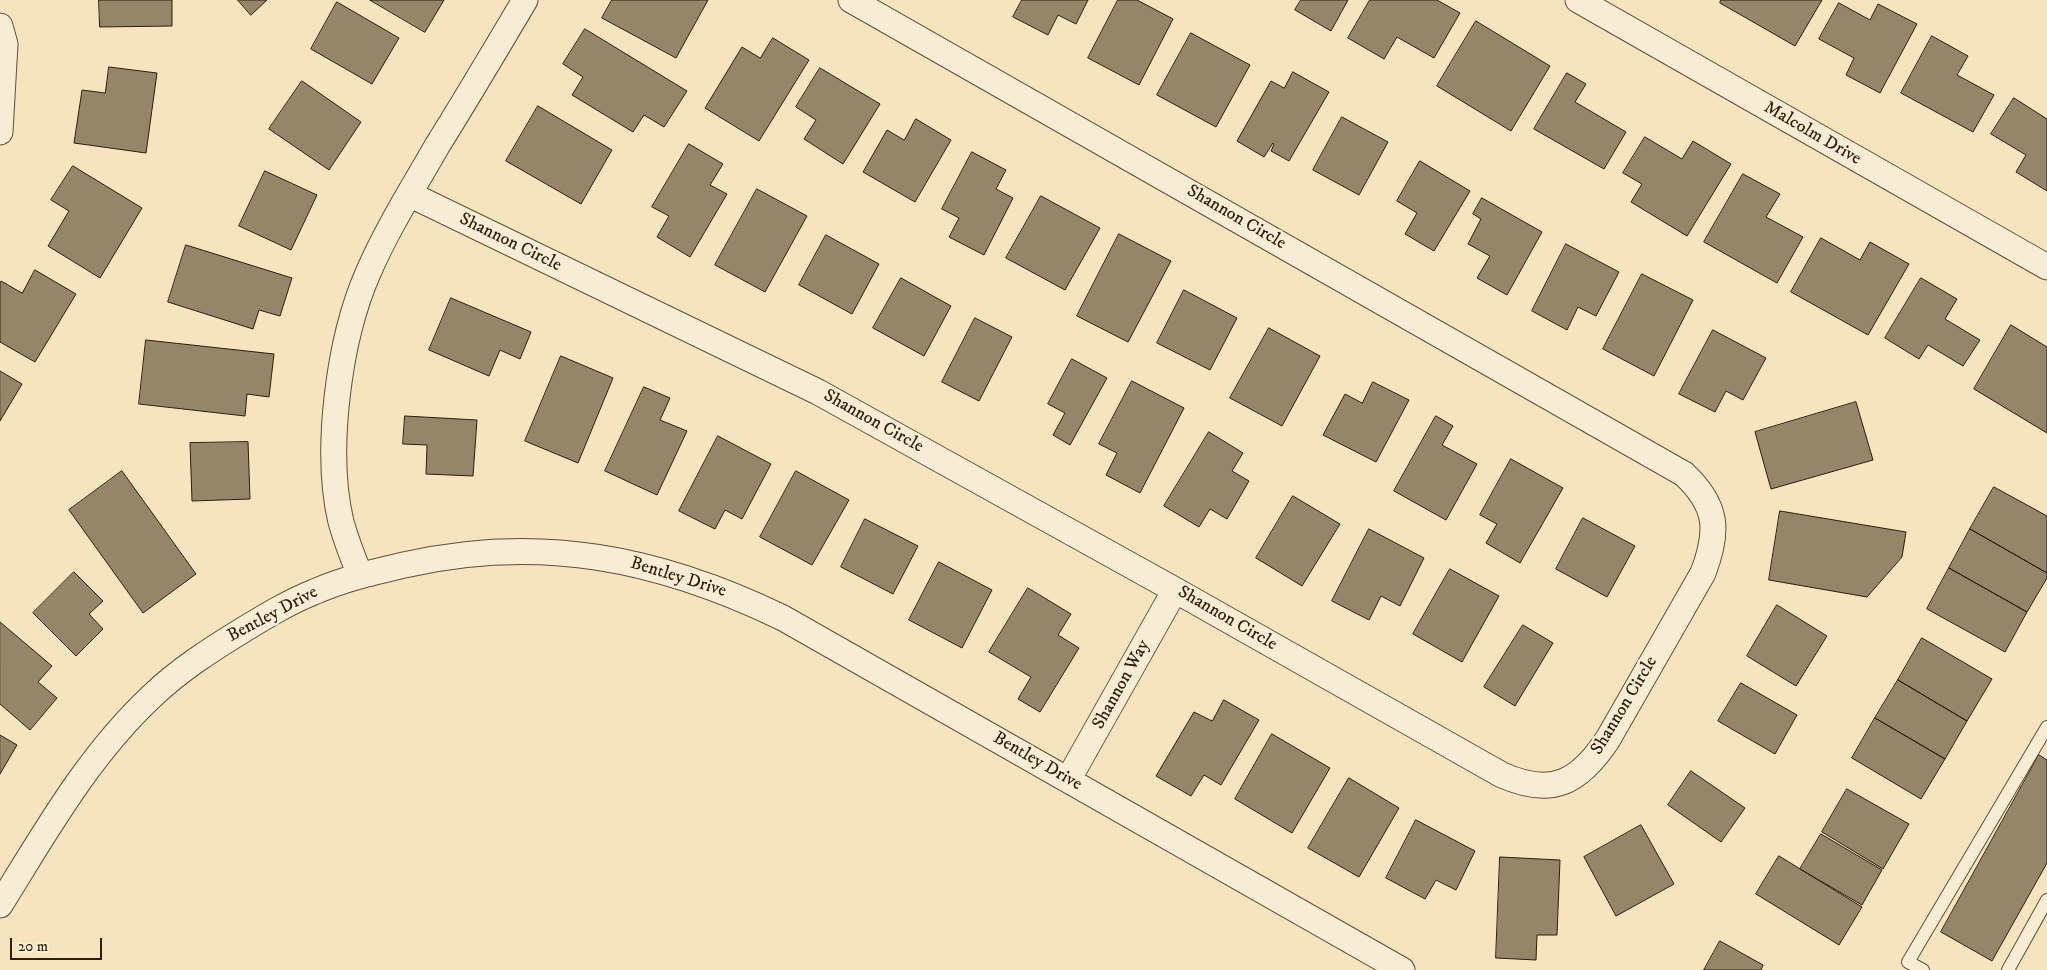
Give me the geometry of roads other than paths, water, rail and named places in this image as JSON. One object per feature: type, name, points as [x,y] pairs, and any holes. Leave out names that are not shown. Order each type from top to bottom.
[{"type":"street","points":[[360,575],[341,520],[335,477],[336,408],[348,334],[368,273],[409,194],[525,0]]},
{"type":"street","name":"Shannon Circle","points":[[409,194],[818,392],[1175,590],[1502,775],[1530,785],[1544,786],[1569,779],[1584,769],[1596,757],[1703,573],[1711,553],[1714,534],[1711,514],[1705,498],[1697,486],[1684,474],[851,0]]},
{"type":"street","name":"Malcolm Drive","points":[[1578,0],[2047,267]]},
{"type":"street","points":[[0,26],[5,44],[0,132]]},
{"type":"street","name":"Bentley Drive","points":[[0,905],[84,772],[105,746],[153,694],[216,646],[265,616],[314,592],[360,575],[430,559],[466,554],[503,551],[548,551],[593,556],[667,572],[742,598],[783,618],[1402,970]]},
{"type":"street","name":"Shannon Way","points":[[1068,780],[1175,590]]},
{"type":"lane","points":[[1923,970],[1908,962],[2047,727]]},
{"type":"lane","points":[[2008,970],[2047,900]]}]
